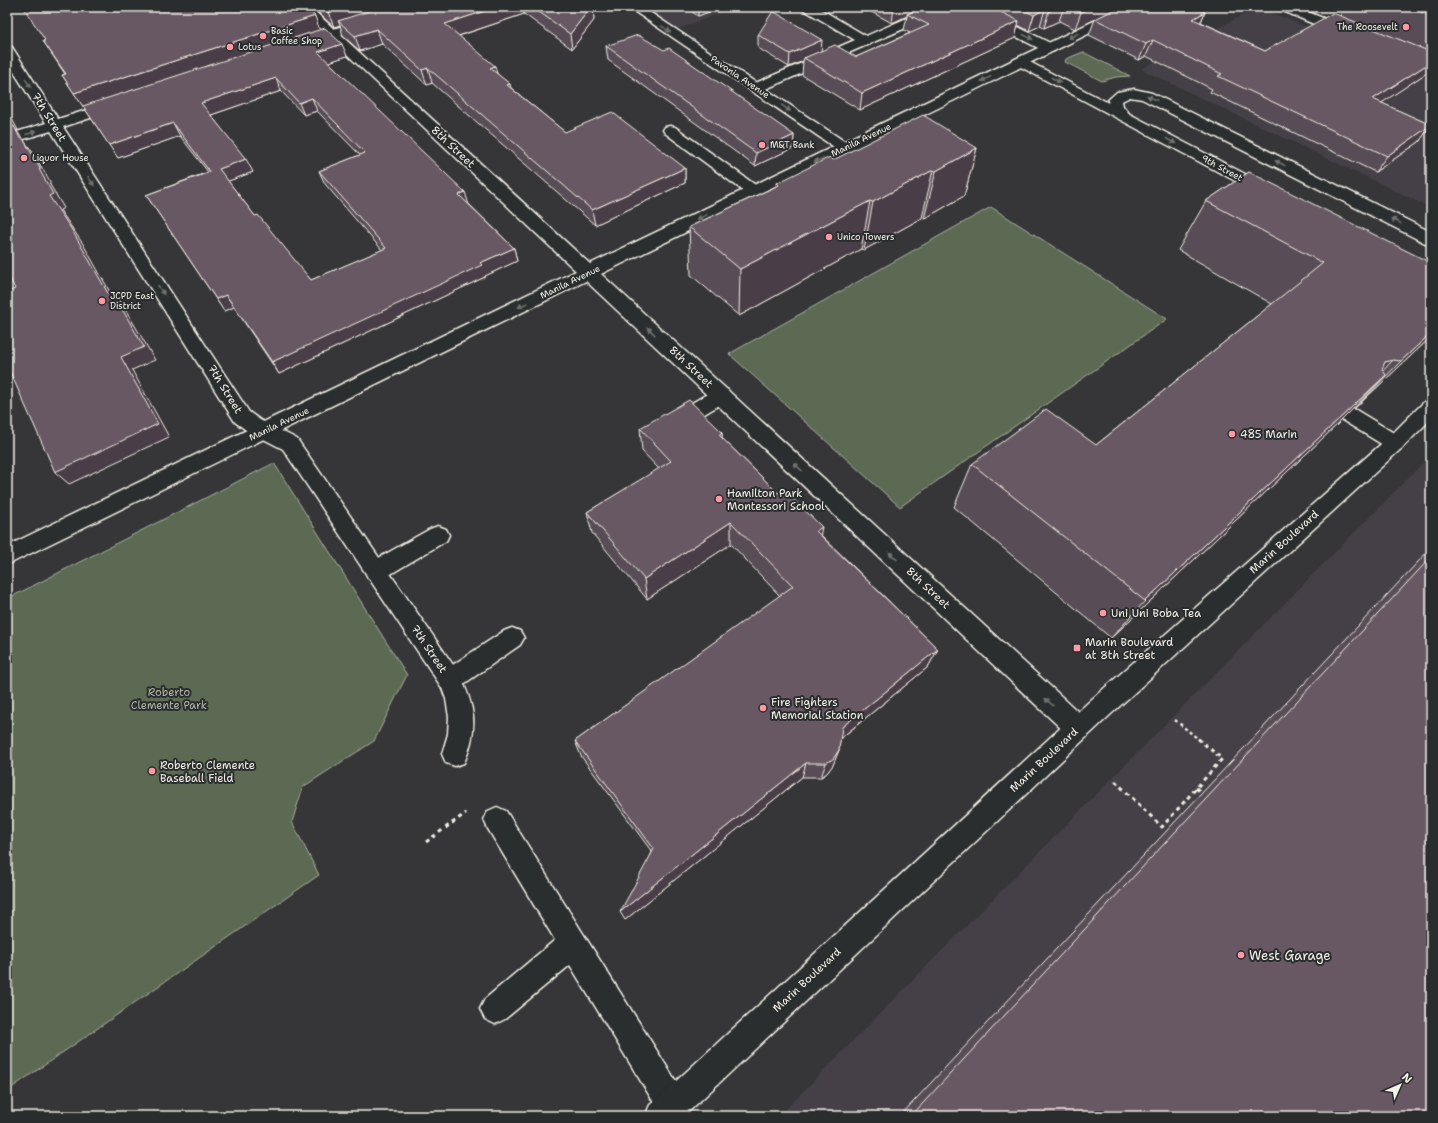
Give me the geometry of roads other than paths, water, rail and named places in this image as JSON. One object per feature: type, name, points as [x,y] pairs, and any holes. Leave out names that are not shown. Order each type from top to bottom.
[{"type":"street","name":"8th Street","points":[[303,7],[1078,728]]},
{"type":"street","points":[[293,47],[413,7]]},
{"type":"street","name":"Pavonia Avenue","points":[[634,7],[845,148]]},
{"type":"street","points":[[808,7],[866,41]]},
{"type":"street","points":[[756,88],[943,7]]},
{"type":"street","points":[[968,7],[1049,48]]},
{"type":"street","name":"Manila Avenue","points":[[7,556],[1133,7]]},
{"type":"street","points":[[1285,7],[1358,37]]},
{"type":"street","name":"7th Street","points":[[7,50],[242,417],[256,428],[266,430],[283,438],[290,444],[450,680],[458,695],[462,708],[462,721],[455,754]]},
{"type":"street","name":"9th Street","points":[[1022,62],[1276,197]]},
{"type":"street","points":[[1124,116],[1116,107],[1115,100],[1118,97],[1127,93],[1147,96],[1431,239]]},
{"type":"street","points":[[7,140],[128,101]]},
{"type":"street","points":[[670,130],[755,192]]},
{"type":"street","points":[[656,433],[721,395]]},
{"type":"street","name":"Marin Boulevard","points":[[667,1110],[1078,728],[1394,443],[1431,407]]},
{"type":"street","points":[[1349,415],[1394,443]]},
{"type":"street","points":[[376,571],[438,535]]},
{"type":"street","points":[[450,680],[512,638]]},
{"type":"street","points":[[497,820],[573,944],[667,1110]]},
{"type":"street","points":[[495,1009],[573,944]]},
{"type":"place","name":"The Roosevelt","points":[[1406,27]]},
{"type":"place","name":"Basic Coffee Shop","points":[[263,36]]},
{"type":"place","name":"Lotus","points":[[230,47]]},
{"type":"place","name":"M&T Bank","points":[[762,145]]},
{"type":"place","name":"Liquor House","points":[[24,158]]},
{"type":"place","name":"Unico Towers","points":[[829,237]]},
{"type":"place","name":"JCPD East District","points":[[102,301]]},
{"type":"place","name":"485 Marin","points":[[1232,434]]},
{"type":"place","name":"Hamilton Park Montessori School","points":[[719,499]]},
{"type":"place","name":"Uni Uni Boba Tea","points":[[1103,613]]},
{"type":"place","name":"Marin Boulevard at 8th Street","points":[[1077,648]]},
{"type":"place","name":"Fire Fighters Memorial Station","points":[[763,708]]},
{"type":"place","name":"Roberto Clemente Baseball Field","points":[[152,771]]},
{"type":"place","name":"West Garage","points":[[1241,955]]},
{"type":"park label","name":"Roberto Clemente Park","points":[[169,698]]}]
